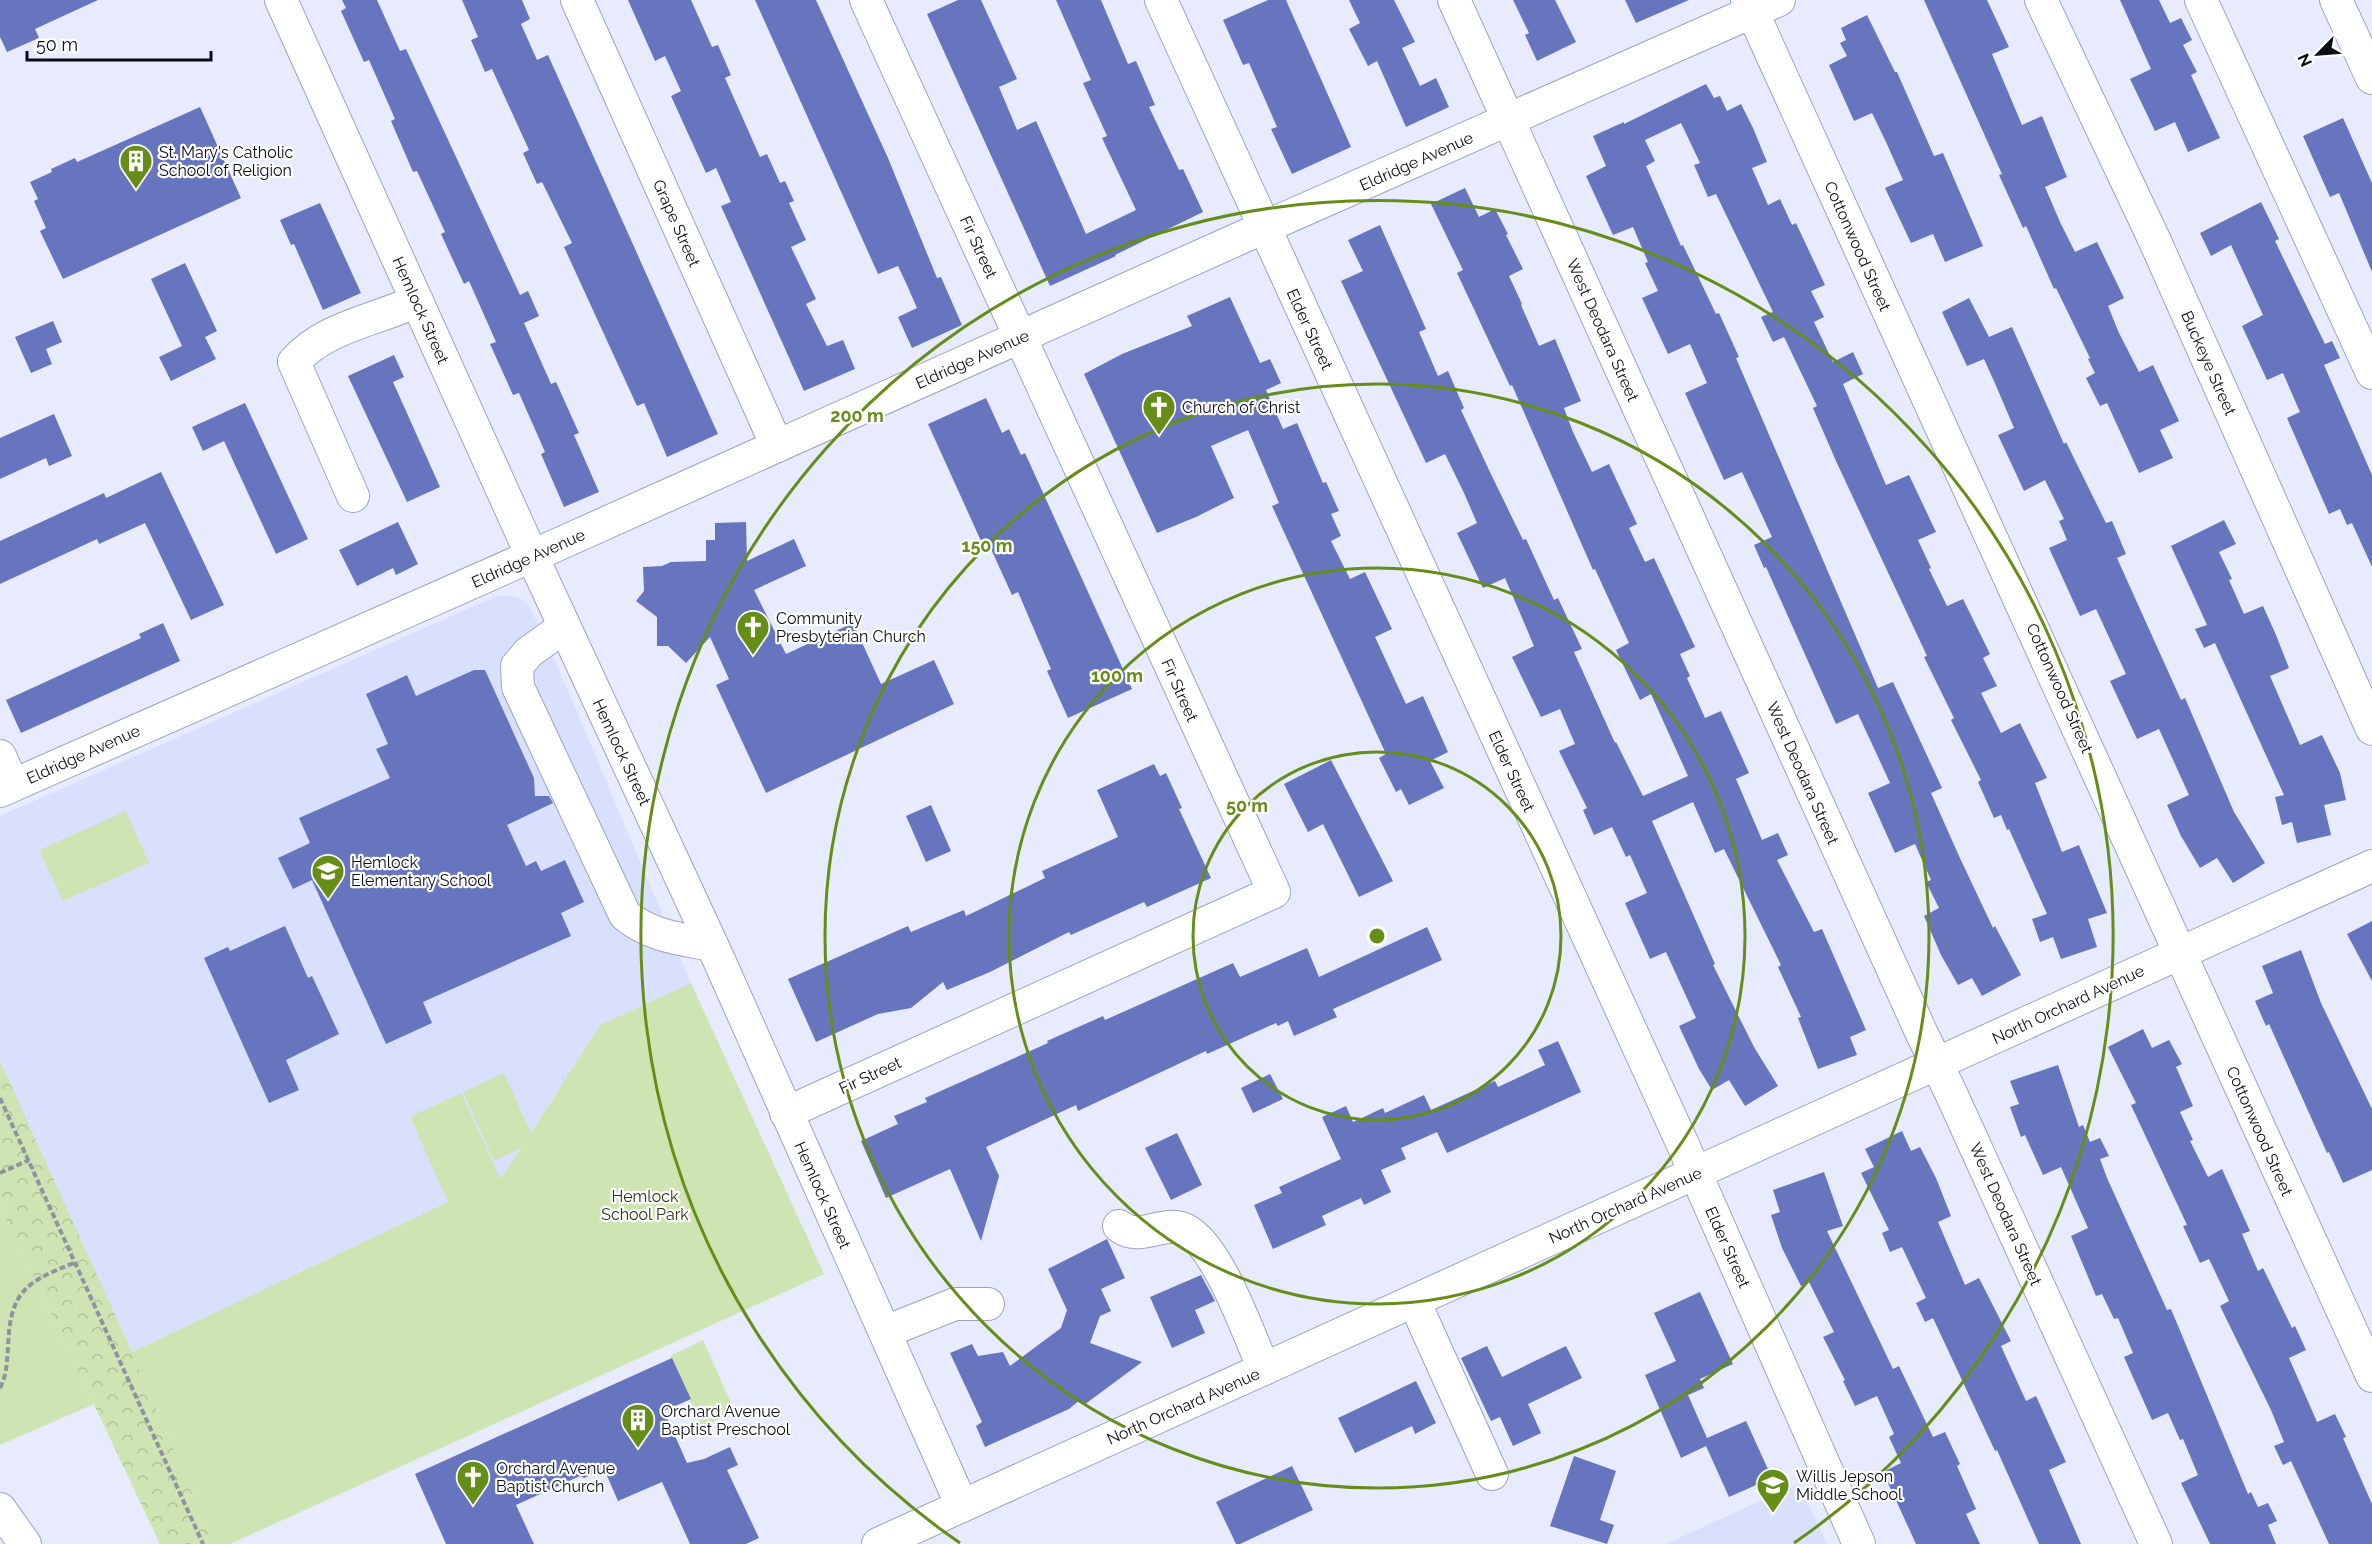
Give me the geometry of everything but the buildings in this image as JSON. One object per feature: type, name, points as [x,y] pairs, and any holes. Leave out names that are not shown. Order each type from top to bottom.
[{"type":"street","name":"Hemlock Street","points":[[281,0],[564,627],[712,945],[962,1506]]},
{"type":"street","name":"Grape Street","points":[[577,0],[777,446]]},
{"type":"street","name":"Fir Street","points":[[786,1113],[1274,892],[866,0]]},
{"type":"street","name":"Elder Street","points":[[1161,0],[1696,1173],[1859,1544]]},
{"type":"street","name":"West Deodara Street","points":[[1454,0],[1917,1024],[2156,1544]]},
{"type":"street","name":"Buckeye Street","points":[[2041,0],[2154,239],[2372,729]]},
{"type":"street","points":[[2201,0],[2372,373]]},
{"type":"street","points":[[2336,0],[2372,78]]},
{"type":"street","name":"Eldridge Avenue","points":[[6,788],[1509,120],[1759,4]]},
{"type":"street","name":"Cottonwood Street","points":[[1759,4],[2180,953],[2372,1376]]},
{"type":"street","points":[[353,496],[294,362],[304,350],[320,339],[417,301]]},
{"type":"street","points":[[564,627],[529,652],[517,666],[518,687],[625,915],[638,926],[662,935],[712,945]]},
{"type":"street","points":[[0,756],[6,788]]},
{"type":"street","name":"North Orchard Avenue","points":[[878,1544],[2372,866]]},
{"type":"street","points":[[1119,1226],[1135,1233],[1168,1226],[1183,1228],[1194,1235],[1221,1272],[1264,1369]]},
{"type":"street","points":[[1414,1301],[1492,1474]]},
{"type":"street","points":[[885,1332],[955,1304],[988,1304]]},
{"type":"street","points":[[0,1509],[25,1544]]},
{"type":"path","points":[[0,1098],[203,1544]]},
{"type":"path","points":[[0,1173],[29,1160]]},
{"type":"path","points":[[0,1388],[8,1367],[8,1335],[16,1302],[23,1290],[34,1281],[74,1263]]},
{"type":"shaded area","name":"Hemlock Elementary School","points":[[507,595],[522,599],[531,609],[567,688],[691,983],[600,1025],[503,1176],[132,1352],[0,1076],[0,816],[465,610],[495,597]]},
{"type":"shaded area","name":"Willis Jepson Middle School","points":[[1799,1483],[1827,1544],[1666,1544]]},
{"type":"green space","points":[[126,811],[149,863],[63,901],[39,850]]},
{"type":"green space","name":"Hemlock School Park","points":[[691,983],[824,1274],[230,1544],[214,1544],[132,1352],[448,1202],[410,1117],[461,1093],[500,1178],[521,1148],[494,1161],[463,1092],[504,1073],[531,1133],[600,1025]]},
{"type":"green space","points":[[0,1061],[132,1352],[214,1544],[160,1544],[0,1206]]},
{"type":"green space","points":[[0,1206],[94,1404],[0,1445]]},
{"type":"green space","points":[[703,1340],[735,1412],[702,1427],[670,1356]]},
{"type":"place","name":"St. Mary's Catholic School of Religion","points":[[136,190]]},
{"type":"place","name":"Church of Christ","points":[[1159,436]]},
{"type":"place","name":"Community Presbyterian Church","points":[[753,656]]},
{"type":"place","name":"Hemlock Elementary School","points":[[328,900]]},
{"type":"place","name":"Orchard Avenue Baptist Preschool","points":[[638,1449]]},
{"type":"place","name":"Orchard Avenue Baptist Church","points":[[473,1506]]},
{"type":"place","name":"Willis Jepson Middle School","points":[[1773,1514]]}]
